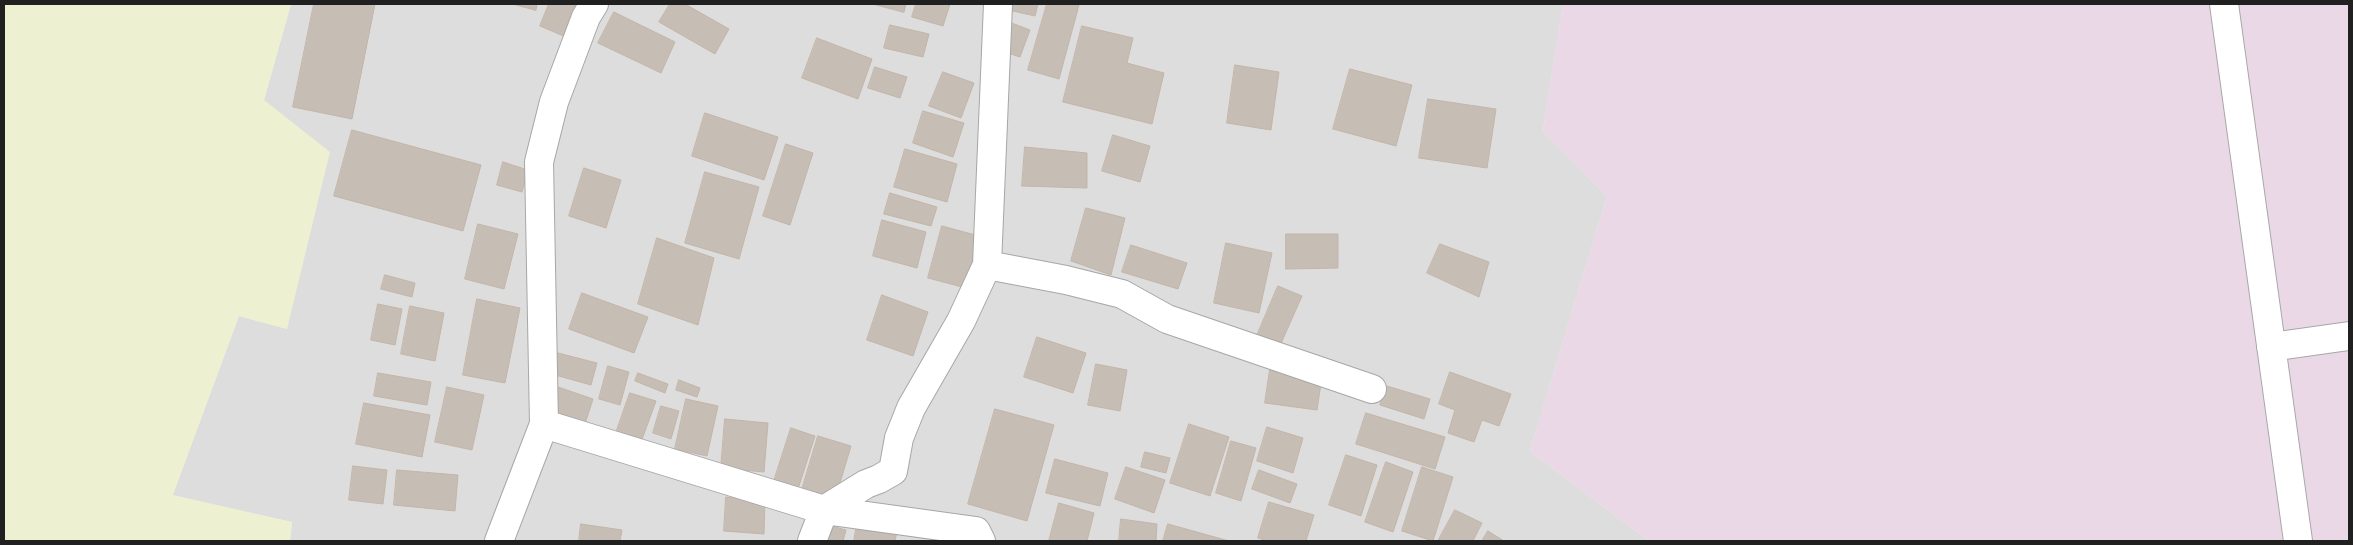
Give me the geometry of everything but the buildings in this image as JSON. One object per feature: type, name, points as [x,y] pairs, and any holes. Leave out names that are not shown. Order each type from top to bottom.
[{"type":"street","points":[[499,541],[544,424],[539,162],[554,102],[586,17],[594,4]]},
{"type":"street","points":[[812,541],[824,510],[866,484],[893,471],[899,438],[911,408],[961,321],[987,265],[998,4]]},
{"type":"street","points":[[2224,4],[2298,541]]},
{"type":"street","points":[[987,265],[1066,280],[1122,294],[1167,319],[1372,389]]},
{"type":"street","points":[[2271,347],[2349,336]]},
{"type":"street","points":[[544,424],[824,510],[976,531],[981,541]]},
{"type":"shaded area","points":[[291,4],[1563,4],[1543,131],[1607,196],[1530,451],[1649,541],[290,541],[292,522],[172,496],[239,316],[287,329],[264,100]]},
{"type":"shaded area","points":[[1563,4],[2349,4],[2349,541],[1649,541],[1530,451],[1607,196],[1543,131]]},
{"type":"green space","points":[[4,4],[291,4],[264,100],[330,152],[287,329],[239,316],[173,495],[292,522],[290,541],[4,541]]}]
